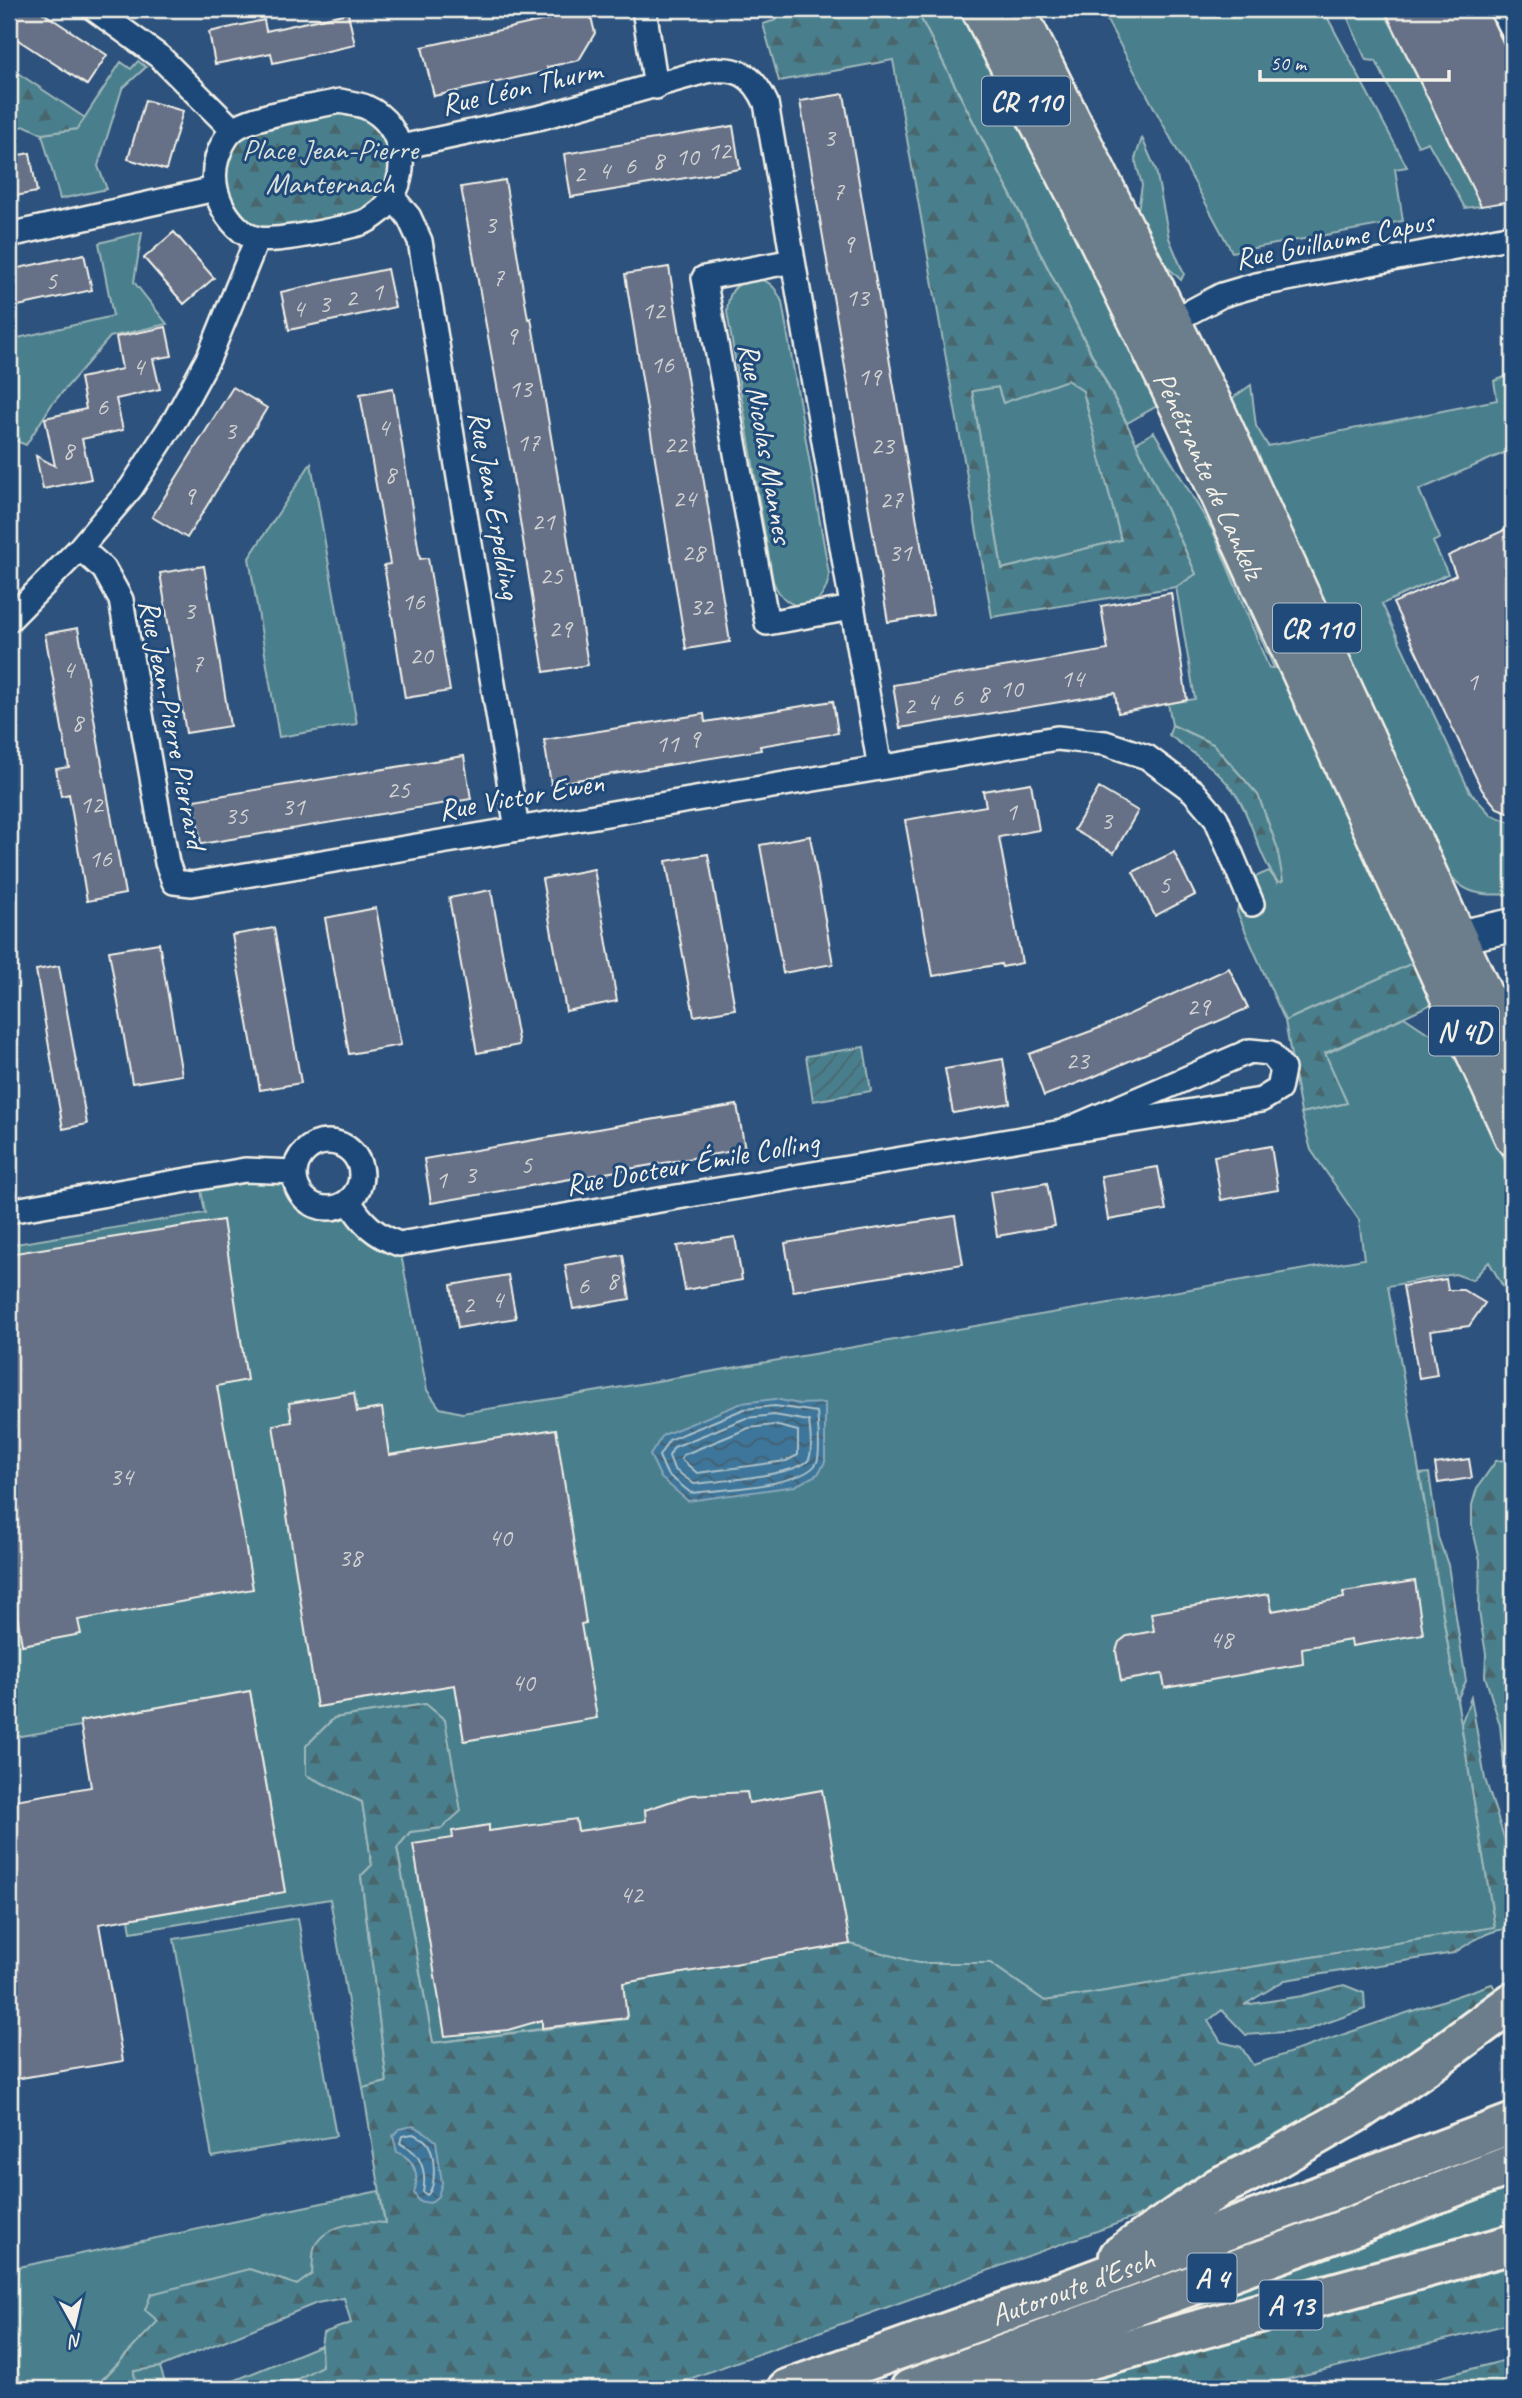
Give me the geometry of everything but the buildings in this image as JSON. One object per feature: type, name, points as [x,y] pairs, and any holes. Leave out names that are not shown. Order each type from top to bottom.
[{"type":"highway","name":"A 4","points":[[1072,2288],[1219,2187],[1268,2163],[1357,2112],[1513,2002]]},
{"type":"highway","name":"Autoroute d'Esch","points":[[787,2389],[1072,2288],[1513,2123]]},
{"type":"highway","name":"Autoroute d'Esch","points":[[910,2389],[1343,2230],[1513,2164]]},
{"type":"highway","name":"A 13","points":[[933,2389],[1069,2365],[1513,2244]]},
{"type":"main road","name":"Pénétrante de Lankelz","points":[[979,9],[1074,193],[1158,328],[1222,420],[1443,944],[1513,1138]]},
{"type":"main road","name":"Pénétrante de Lankelz","points":[[1017,9],[1158,328],[1329,735],[1443,944],[1513,1057]]},
{"type":"main road","points":[[1443,944],[1513,926]]},
{"type":"street","points":[[94,9],[160,57],[233,130]]},
{"type":"street","points":[[644,9],[656,87]]},
{"type":"street","points":[[1502,9],[1513,30]]},
{"type":"street","name":"Rue Nicolas Mannes","points":[[656,87],[724,68],[748,76],[759,87],[766,103],[880,768]]},
{"type":"street","name":"Rue Léon Thurm","points":[[401,147],[542,117],[656,87]]},
{"type":"street","points":[[340,101],[367,107],[388,124],[401,147],[402,174],[393,198],[380,212],[365,222],[277,240],[257,239],[237,227],[223,209],[215,189],[214,168],[221,148],[233,130],[252,120],[340,101]]},
{"type":"street","points":[[9,235],[215,189]]},
{"type":"street","name":"Rue Jean Erpelding","points":[[393,198],[409,217],[420,241],[517,829]]},
{"type":"street","name":"Rue Guillaume Capus","points":[[1158,328],[1222,295],[1256,285],[1513,236]]},
{"type":"street","points":[[9,620],[80,548],[131,488],[176,418],[209,357],[257,239]]},
{"type":"street","name":"Rue Nicolas Mannes","points":[[793,261],[704,278],[767,623],[852,608]]},
{"type":"street","name":"Rue Jean-Pierre Pierrard","points":[[80,548],[104,569],[121,600],[167,863],[173,882]]},
{"type":"street","name":"Rue Victor Ewen","points":[[173,882],[192,884],[1057,738],[1105,743],[1147,757],[1193,791],[1216,818],[1252,904]]},
{"type":"street","name":"Rue Docteur Émile Colling","points":[[349,1201],[361,1221],[379,1237],[399,1244],[1261,1100],[1279,1089],[1283,1069],[1270,1053],[1250,1051],[1062,1132]]},
{"type":"street","points":[[334,1142],[353,1152],[362,1172],[357,1193],[340,1207],[329,1209],[318,1207],[300,1194],[295,1172],[303,1153],[312,1146],[334,1142]]},
{"type":"street","points":[[9,1211],[245,1170],[295,1172]]},
{"type":"green space","points":[[774,9],[916,9],[1131,432],[1196,574],[1176,587],[992,617],[893,60],[779,81],[763,24],[776,20]],"holes":[[[1067,380],[1083,391],[1121,540],[1002,569],[972,391],[998,387],[1003,403]]]},
{"type":"green space","points":[[916,9],[964,9],[1162,403],[1127,423]]},
{"type":"green space","points":[[1116,9],[1323,9],[1407,167],[1395,169],[1403,221],[1232,252],[1104,15]]},
{"type":"green space","points":[[1344,9],[1383,9],[1481,206],[1465,208],[1428,142],[1418,146],[1376,61],[1366,60]]},
{"type":"green space","points":[[138,61],[146,67],[122,89],[98,166],[107,189],[60,199],[42,134],[77,129],[121,62],[131,69]]},
{"type":"green space","points":[[9,67],[85,118],[77,129],[42,134],[26,126],[9,129]]},
{"type":"green space","name":"Place Jean-Pierre Manternach","points":[[367,107],[401,147],[380,212],[277,240],[223,209],[221,148],[233,130]]},
{"type":"green space","points":[[1142,138],[1156,170],[1169,238],[1184,274],[1181,280],[1156,256],[1137,216],[1142,185],[1135,159]]},
{"type":"green space","points":[[142,232],[134,282],[167,324],[110,337],[52,404],[26,445],[9,438],[9,340],[113,316],[99,243]]},
{"type":"green space","points":[[750,278],[770,284],[782,302],[829,574],[821,597],[805,606],[787,601],[773,581],[727,312],[732,291]]},
{"type":"green space","points":[[1513,374],[1513,449],[1419,490],[1440,538],[1433,542],[1448,574],[1382,604],[1470,792],[1491,815],[1513,823],[1513,894],[1497,895],[1464,888],[1449,874],[1432,850],[1227,402],[1251,385],[1256,426],[1268,446],[1497,400],[1494,381]]},
{"type":"green space","points":[[1067,380],[1083,391],[1121,540],[1002,569],[972,391],[998,387],[1003,403]]},
{"type":"green space","points":[[1167,423],[1417,961],[1285,1021],[1237,912],[1243,882],[1269,871],[1277,882],[1277,847],[1258,795],[1213,744],[1172,725],[1168,703],[1195,699],[1176,587],[1196,574],[1136,443],[1154,432],[1213,531],[1269,668],[1274,668]]},
{"type":"green space","points":[[311,463],[357,724],[279,737],[249,558]]},
{"type":"green space","points":[[1172,725],[1213,744],[1258,795],[1277,847],[1283,881],[1278,882],[1267,865],[1237,796],[1210,767],[1169,735]]},
{"type":"green space","points":[[1417,961],[1436,1002],[1325,1053],[1347,1103],[1301,1113],[1285,1021]]},
{"type":"green space","points":[[1404,1017],[1428,1033],[1449,1031],[1513,1179],[1513,1236],[1511,1232],[1505,1235],[1513,1248],[1513,1304],[1489,1262],[1472,1280],[1455,1274],[1388,1286],[1495,1927],[1045,2001],[990,1963],[918,1963],[850,1944],[623,1983],[627,2018],[433,2043],[397,1848],[410,1832],[442,1828],[445,1720],[425,1704],[334,1718],[306,1746],[306,1775],[362,1802],[372,1865],[361,1876],[387,2082],[363,2088],[330,1899],[131,1932],[129,1919],[285,1891],[250,1691],[80,1721],[81,1726],[9,1738],[9,1245],[205,1213],[199,1178],[295,1172],[299,1189],[308,1201],[322,1207],[340,1207],[399,1244],[427,1390],[440,1408],[462,1413],[564,1397],[1364,1259],[1359,1220],[1311,1150],[1301,1113],[1347,1103],[1325,1054]]},
{"type":"green space","points":[[864,1047],[871,1091],[813,1101],[806,1056]]},
{"type":"green space","points":[[1513,1459],[1513,1827],[1500,1725],[1485,1676],[1486,1654],[1479,1612],[1480,1560],[1472,1526],[1472,1505],[1477,1488],[1496,1461]]},
{"type":"green space","points":[[1429,1473],[1438,1537],[1448,1565],[1466,1681],[1457,1700],[1420,1474]]},
{"type":"green space","points":[[1471,1697],[1485,1779],[1505,1840],[1513,1840],[1513,1930],[1490,1932],[1454,1953],[1285,1980],[1244,2005],[1302,1996],[1344,1985],[1364,1993],[1365,2009],[1307,2030],[1246,2035],[1222,2010],[1208,2021],[1221,2042],[1241,2047],[1253,2065],[1492,1984],[1507,2007],[1218,2187],[662,2389],[279,2389],[322,2366],[323,2333],[351,2323],[344,2298],[317,2303],[160,2367],[134,2371],[135,2389],[94,2389],[158,2321],[145,2310],[151,2294],[249,2269],[297,2285],[312,2274],[315,2246],[327,2232],[356,2223],[385,2223],[363,2088],[387,2082],[361,1876],[372,1865],[362,1802],[306,1775],[306,1746],[334,1718],[426,1704],[445,1720],[461,1811],[442,1828],[410,1832],[397,1848],[433,2043],[627,2019],[623,1983],[850,1944],[918,1963],[990,1963],[1045,2001],[1495,1927],[1461,1724]],"holes":[[[406,2156],[442,2183],[419,2201],[415,2193],[416,2173]]]},
{"type":"green space","points":[[298,1918],[336,2136],[212,2157],[174,1939]]},
{"type":"green space","points":[[1513,2183],[1513,2232],[1198,2313],[1196,2307]]},
{"type":"green space","points":[[379,2191],[385,2223],[315,2247],[312,2274],[297,2285],[249,2269],[159,2321],[93,2389],[21,2389],[9,2319],[9,2269]]},
{"type":"green space","points":[[1513,2258],[1513,2323],[1248,2389],[1037,2389]]},
{"type":"green space","points":[[321,2345],[323,2366],[279,2389],[214,2389]]},
{"type":"green space","points":[[1513,2358],[1513,2389],[1395,2389],[1510,2359]]},
{"type":"green space","points":[[160,2367],[167,2389],[135,2389],[133,2371]]},
{"type":"water","points":[[775,1399],[799,1404],[825,1403],[825,1462],[818,1474],[795,1486],[688,1501],[661,1478],[650,1455],[663,1435],[742,1403]]},
{"type":"water","points":[[413,2126],[436,2141],[442,2183],[438,2196],[430,2203],[419,2201],[414,2193],[414,2168],[408,2159],[397,2152],[393,2136],[399,2129]]}]
